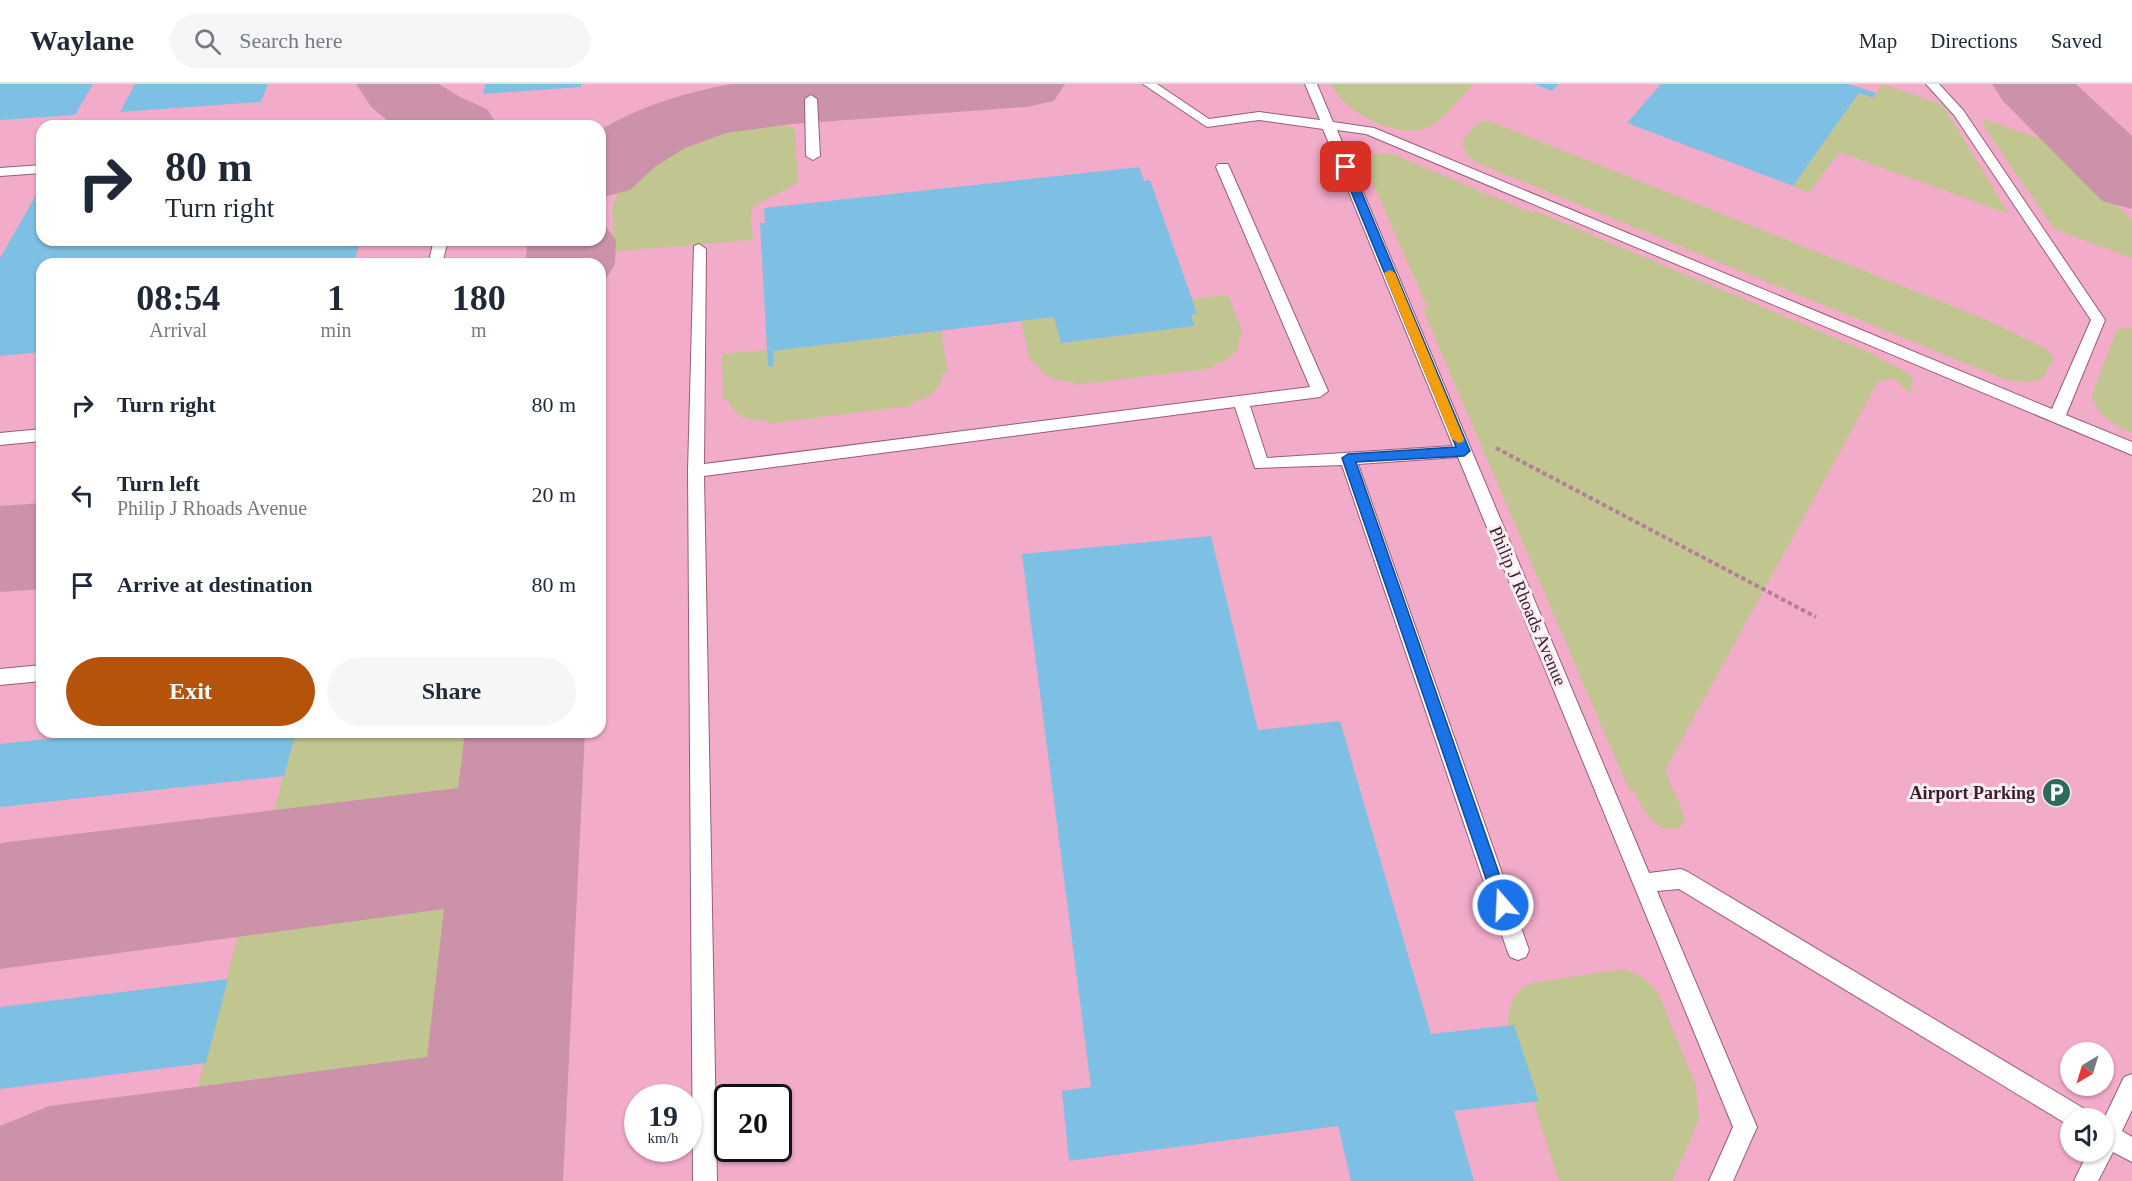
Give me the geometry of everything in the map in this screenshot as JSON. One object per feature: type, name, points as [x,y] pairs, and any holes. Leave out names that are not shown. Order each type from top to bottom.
[{"type":"lane","points":[[1149,84],[1207,123],[1259,116],[1328,124],[1369,131],[1388,138],[2132,449]]},
{"type":"lane","name":"Philip J Rhoads Avenue","points":[[1311,84],[1744,1127],[1721,1181]]},
{"type":"lane","points":[[1932,84],[1959,113],[2098,320],[2057,417]]},
{"type":"lane","points":[[811,99],[813,156]]},
{"type":"lane","points":[[696,471],[1320,391],[1223,167]]},
{"type":"lane","points":[[0,172],[36,169]]},
{"type":"lane","points":[[699,249],[696,471],[705,1181]]},
{"type":"lane","points":[[1241,401],[1261,464],[1464,451]]},
{"type":"lane","points":[[0,439],[36,436]]},
{"type":"lane","points":[[1348,458],[1518,950]]},
{"type":"lane","points":[[0,677],[36,673]]},
{"type":"lane","points":[[1644,883],[1681,879],[2062,1108]]},
{"type":"lane","points":[[2114,1122],[2132,1085]]},
{"type":"lane","points":[[2114,1145],[2132,1150]]},
{"type":"lane","points":[[2086,1181],[2095,1162]]},
{"type":"path","points":[[1453,425],[1816,617]]},
{"type":"shaded area","points":[[0,84],[2132,84],[2132,1181],[0,1181]]},
{"type":"green space","points":[[1331,84],[1474,84],[1451,109],[1432,125],[1414,130],[1400,130],[1372,121],[1358,113],[1337,94]]},
{"type":"green space","points":[[1882,84],[1943,105],[2009,214],[1839,152],[1809,193],[1793,186],[1859,93],[1873,98]]},
{"type":"green space","points":[[1982,119],[2056,144],[2132,220],[2132,258],[2054,229],[1985,128]]},
{"type":"green space","points":[[763,120],[779,121],[795,130],[798,183],[754,206],[751,211],[753,240],[610,252],[614,216],[611,216],[618,193],[631,173],[648,157],[692,135]]},
{"type":"green space","points":[[1489,121],[1985,319],[2047,349],[2054,359],[2043,378],[2028,382],[2006,380],[1480,164],[1467,155],[1462,143],[1480,122]]},
{"type":"green space","points":[[1378,153],[1393,154],[1532,213],[1535,211],[1878,356],[1877,358],[1900,368],[1913,378],[1911,392],[1908,392],[1893,378],[1878,382],[1665,770],[1684,815],[1684,824],[1667,829],[1660,826],[1648,815],[1635,792],[1630,792],[1423,310],[1428,309],[1365,165],[1366,159]]},
{"type":"green space","points":[[1228,295],[1243,334],[1239,335],[1238,350],[1225,361],[1213,364],[1214,368],[1077,385],[1075,382],[1051,378],[1034,361],[1030,361],[1021,321],[1054,317],[1062,343],[1195,326],[1191,315],[1197,314],[1192,299]]},
{"type":"green space","points":[[2132,328],[2132,433],[2112,423],[2102,414],[2092,395],[2116,332],[2119,329]]},
{"type":"green space","points":[[941,331],[948,372],[943,373],[936,390],[923,399],[911,403],[911,406],[767,424],[766,420],[743,417],[734,411],[728,400],[723,400],[722,354],[767,350],[768,367],[774,366],[773,351]]},
{"type":"green space","points":[[293,738],[482,738],[478,770],[472,771],[461,794],[453,803],[430,819],[389,828],[281,839],[274,836],[271,823]]},
{"type":"green space","points":[[413,886],[433,894],[446,905],[453,921],[454,942],[461,942],[453,1023],[445,1024],[438,1049],[424,1068],[406,1084],[384,1096],[207,1117],[197,1112],[194,1101],[242,921],[251,910],[263,902]]},
{"type":"green space","points":[[1623,969],[1644,979],[1659,995],[1696,1086],[1699,1119],[1672,1181],[1559,1181],[1508,1024],[1511,1005],[1516,995],[1531,983]]},
{"type":"building","points":[[0,84],[93,84],[75,115],[0,120]]},
{"type":"building","points":[[135,84],[268,84],[261,102],[120,112]]},
{"type":"building","points":[[485,84],[581,84],[581,87],[483,94]]},
{"type":"building","points":[[1534,84],[1559,84],[1552,91]]},
{"type":"building","points":[[1661,84],[1848,84],[1876,93],[1873,98],[1859,93],[1793,186],[1627,123]]},
{"type":"building","points":[[1139,167],[1144,181],[1150,180],[1192,299],[1197,314],[1191,315],[1195,326],[1061,343],[1054,317],[773,351],[774,366],[768,367],[760,223],[765,223],[764,208]]},
{"type":"building","points":[[36,195],[36,246],[359,246],[355,258],[36,258],[36,353],[0,356],[0,258]]},
{"type":"building","points":[[1211,536],[1258,730],[1340,721],[1431,1034],[1514,1025],[1539,1101],[1454,1111],[1474,1181],[1351,1181],[1338,1126],[1069,1161],[1062,1091],[1091,1087],[1022,554]]},
{"type":"building","points":[[56,738],[294,738],[284,776],[0,807],[0,744]]},
{"type":"building","points":[[228,979],[206,1063],[0,1089],[0,1007]]},
{"type":"taxiway","points":[[395,84],[414,104],[445,120]]},
{"type":"taxiway","points":[[606,167],[627,149],[656,131],[688,118],[722,110],[792,100],[1026,84]]},
{"type":"taxiway","points":[[2031,84],[2132,183]]},
{"type":"taxiway","points":[[570,258],[572,246]]},
{"type":"taxiway","points":[[0,549],[36,546]]},
{"type":"taxiway","points":[[493,1122],[525,738]]},
{"type":"taxiway","points":[[0,906],[516,840]]},
{"type":"taxiway","points":[[49,1181],[493,1122]]},
{"type":"taxiway","points":[[488,1181],[493,1122]]},
{"type":"slow traffic","points":[[1390,273],[1458,439]]},
{"type":"place","name":"Airport Parking","points":[[2056,793]]},
{"type":"route","points":[[1346,167],[1464,451],[1395,457],[1348,458],[1503,905]]}]
